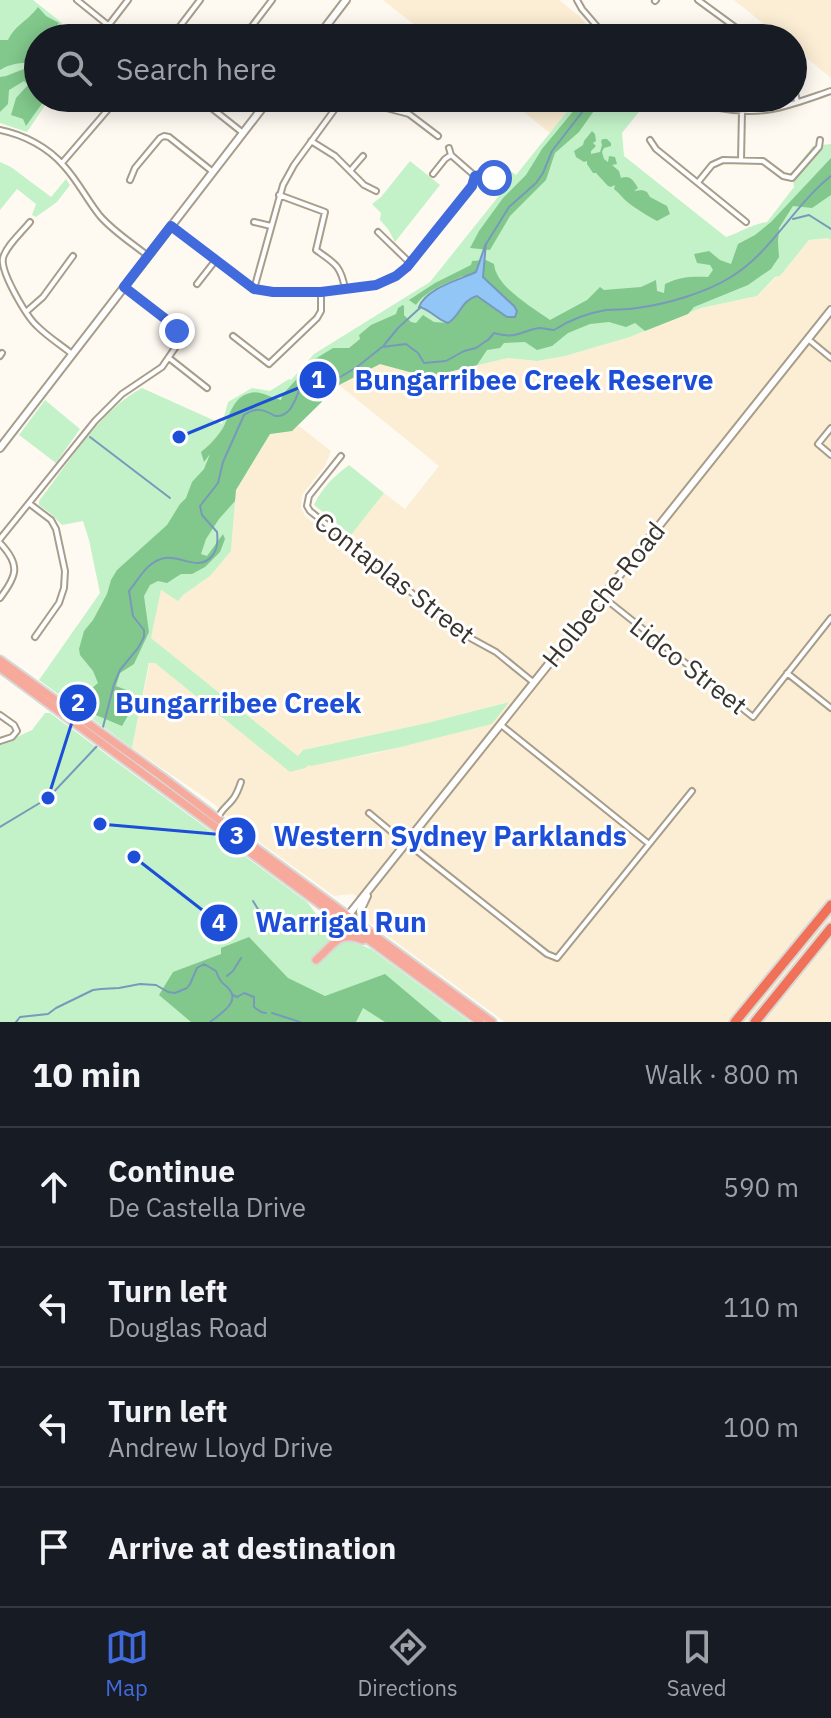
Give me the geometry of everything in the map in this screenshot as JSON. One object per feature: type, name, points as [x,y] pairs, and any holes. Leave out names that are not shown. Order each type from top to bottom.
[{"type":"highway","points":[[735,1022],[831,905]]},
{"type":"highway","points":[[755,1022],[831,928]]},
{"type":"main road","points":[[0,660],[203,808],[219,815],[224,829]]},
{"type":"main road","points":[[0,668],[346,918],[373,943],[480,1022]]},
{"type":"main road","points":[[346,918],[362,925],[492,1022]]},
{"type":"main road","points":[[316,960],[345,936],[373,943]]},
{"type":"street","points":[[77,0],[106,24]]},
{"type":"street","points":[[110,24],[128,0]]},
{"type":"street","points":[[182,24],[200,0]]},
{"type":"street","points":[[254,24],[272,0]]},
{"type":"street","points":[[328,24],[346,0]]},
{"type":"street","points":[[577,0],[595,24]]},
{"type":"street","points":[[698,0],[731,24]]},
{"type":"street","points":[[807,99],[831,91]]},
{"type":"street","points":[[62,163],[106,112]]},
{"type":"street","points":[[217,112],[243,133]]},
{"type":"street","points":[[0,448],[259,112]]},
{"type":"street","points":[[254,289],[279,195],[288,175],[333,112]]},
{"type":"street","points":[[400,112],[414,116],[438,136]]},
{"type":"street","points":[[741,160],[742,112]]},
{"type":"street","points":[[0,130],[35,143],[62,163],[103,219],[148,256]]},
{"type":"street","points":[[130,180],[135,168],[164,136],[213,172]]},
{"type":"street","points":[[650,140],[656,149],[746,222]]},
{"type":"street","points":[[699,181],[715,162],[723,160],[763,161],[783,176],[792,178],[819,147],[820,140]]},
{"type":"street","points":[[311,141],[335,156],[364,185],[376,191]]},
{"type":"street","points":[[449,148],[451,155],[475,176]]},
{"type":"street","points":[[433,174],[451,155]]},
{"type":"street","points":[[350,171],[363,156]]},
{"type":"street","points":[[475,176],[487,174],[494,178]]},
{"type":"street","points":[[171,226],[254,289],[273,292],[345,289],[386,282],[400,274],[472,186],[475,176]]},
{"type":"street","points":[[279,195],[325,212],[316,250],[340,270],[345,289]]},
{"type":"street","points":[[30,222],[4,255],[2,271],[35,325],[72,354]]},
{"type":"street","points":[[254,222],[271,226]]},
{"type":"street","points":[[378,232],[410,263]]},
{"type":"street","points":[[26,312],[43,297],[73,256]]},
{"type":"street","points":[[197,284],[216,260]]},
{"type":"street","points":[[0,598],[12,583],[15,571],[0,541],[95,421],[122,394],[162,367],[178,340],[175,328],[124,287]]},
{"type":"street","points":[[233,336],[269,364],[317,318],[321,311],[321,292]]},
{"type":"street","name":"Holbeche Road","points":[[346,918],[831,310]]},
{"type":"street","points":[[808,339],[831,358]]},
{"type":"street","points":[[169,358],[207,388]]},
{"type":"street","points":[[831,428],[818,444],[831,455]]},
{"type":"street","name":"Contaplas Street","points":[[341,456],[309,496],[309,510],[463,634],[493,650],[533,682]]},
{"type":"street","points":[[29,504],[51,520],[56,529],[65,571],[59,603],[35,637]]},
{"type":"street","name":"Lidco Street","points":[[602,596],[753,717],[831,618]]},
{"type":"street","points":[[787,673],[831,708]]},
{"type":"street","points":[[0,715],[17,731],[12,737],[1,739]]},
{"type":"street","points":[[500,724],[649,844]]},
{"type":"street","points":[[219,815],[235,797],[241,782]]},
{"type":"street","points":[[369,813],[547,954],[557,958],[692,791]]},
{"type":"street","points":[[224,829],[227,807]]},
{"type":"street","name":"Holbeche Road","points":[[362,925],[360,916],[363,903],[376,879]]},
{"type":"shaded area","points":[[383,0],[559,0],[586,24],[413,24]]},
{"type":"shaded area","points":[[734,0],[831,0],[831,78],[807,58],[807,24],[764,24]]},
{"type":"shaded area","points":[[524,112],[567,112],[550,133]]},
{"type":"shaded area","points":[[829,238],[831,1022],[505,1022],[370,923],[366,904],[353,894],[334,896],[233,823],[213,803],[132,748],[150,662],[309,765],[372,754],[492,724],[508,702],[303,750],[298,756],[151,638],[161,589],[183,595],[210,576],[231,550],[236,490],[270,434],[292,431],[298,425],[331,451],[325,466],[302,495],[301,508],[305,516],[342,546],[384,493],[405,509],[439,466],[339,385],[380,363],[428,377],[508,358],[537,361],[565,356],[630,337],[701,308],[757,296],[780,276],[809,240]]},
{"type":"green space","points":[[0,0],[33,0],[62,23],[24,24],[24,112],[41,112],[27,132],[0,123]]},
{"type":"green space","points":[[38,7],[59,23],[24,24],[24,64],[0,70],[0,40],[8,40]]},
{"type":"green space","points":[[24,69],[24,81],[9,90],[8,104],[0,112],[0,77]]},
{"type":"green space","points":[[24,89],[24,112],[36,112],[26,126],[23,119],[11,115],[16,98]]},
{"type":"green space","points":[[567,112],[639,112],[622,133],[624,156],[726,237],[767,222],[794,187],[792,173],[813,146],[831,144],[831,240],[809,240],[780,276],[775,277],[757,296],[701,308],[630,337],[565,356],[537,361],[508,358],[428,377],[380,364],[339,385],[292,431],[270,434],[236,490],[231,551],[210,576],[178,601],[161,590],[151,638],[298,756],[303,750],[509,702],[492,724],[401,747],[309,765],[290,772],[155,663],[149,663],[132,748],[39,680],[100,593],[83,521],[62,525],[39,505],[39,501],[99,423],[127,397],[142,388],[222,424],[228,402],[252,388],[270,391],[291,380],[314,354],[430,282],[498,197],[501,190],[494,183],[497,179],[500,181],[509,170],[516,175]]},
{"type":"green space","points":[[572,112],[593,112],[579,132],[555,153],[546,180],[510,216],[490,250],[470,248],[503,198],[526,175],[542,149]]},
{"type":"green space","points":[[592,131],[596,146],[591,154],[600,152],[601,141],[607,139],[611,146],[604,148],[604,159],[608,162],[609,156],[615,157],[617,164],[612,165],[621,178],[631,179],[638,188],[634,191],[647,192],[667,206],[670,214],[657,221],[644,214],[614,189],[615,185],[608,186],[593,173],[587,161],[576,157],[574,151],[583,145]]},
{"type":"green space","points":[[831,158],[831,195],[812,208],[793,206],[779,228],[779,257],[771,269],[748,285],[645,331],[635,323],[626,327],[609,322],[590,324],[568,333],[552,346],[537,350],[525,342],[504,343],[500,348],[487,350],[477,365],[428,377],[380,364],[339,385],[292,431],[270,434],[236,490],[235,501],[206,539],[201,554],[207,556],[223,534],[225,539],[220,552],[205,567],[192,574],[181,574],[167,583],[158,581],[150,585],[144,596],[149,632],[134,664],[120,673],[116,686],[129,691],[133,698],[122,726],[91,713],[85,703],[76,699],[73,684],[91,689],[98,683],[79,649],[84,631],[107,594],[111,580],[117,570],[167,525],[186,498],[192,482],[204,469],[210,454],[204,462],[201,452],[221,431],[233,407],[244,395],[262,393],[281,400],[315,359],[333,348],[349,348],[371,325],[396,314],[403,305],[404,315],[411,322],[416,323],[423,315],[434,322],[449,323],[470,297],[470,285],[463,276],[431,291],[416,305],[409,300],[471,265],[472,261],[486,260],[494,264],[501,281],[508,288],[550,320],[587,300],[600,287],[604,290],[641,287],[656,280],[657,291],[664,293],[665,284],[670,282],[708,277],[713,270],[710,265],[697,263],[694,254],[709,251],[731,264],[738,244],[771,222]]},
{"type":"green space","points":[[410,161],[440,185],[395,242],[380,220],[381,213],[372,204]]},
{"type":"green space","points":[[0,162],[51,197],[66,179],[70,185],[57,202],[36,217],[32,215],[36,204],[17,189],[0,210]]},
{"type":"green space","points":[[45,400],[80,429],[56,463],[19,435]]},
{"type":"green space","points":[[349,465],[384,493],[351,535],[314,505],[320,493]]},
{"type":"green space","points":[[45,713],[50,713],[307,902],[333,934],[371,949],[470,1022],[0,1022],[0,745],[32,730]]},
{"type":"green space","points":[[249,937],[288,978],[325,996],[385,974],[442,1022],[385,1022],[363,1008],[356,1022],[191,1022],[159,995],[173,972],[221,954],[221,948]]},
{"type":"water","points":[[486,243],[483,277],[514,306],[517,311],[515,317],[507,317],[477,296],[468,301],[448,323],[419,307],[436,290],[476,272]]},
{"type":"waterway","points":[[486,244],[509,207],[536,183],[552,151],[582,112]]},
{"type":"waterway","points":[[103,727],[120,670],[144,637],[144,630],[133,616],[129,591],[144,571],[159,560],[171,558],[201,563],[214,553],[217,532],[202,515],[200,506],[218,483],[223,462],[244,415],[256,410],[275,416],[285,414],[292,407],[300,388],[325,386],[382,347],[406,344],[418,353],[424,363],[446,361],[476,348],[494,333],[508,335],[540,328],[554,330],[592,313],[661,304],[710,288],[746,267],[759,255],[831,176]]},
{"type":"waterway","points":[[793,219],[809,215],[831,229]]},
{"type":"waterway","points":[[384,345],[421,307]]},
{"type":"waterway","points":[[90,437],[170,498]]},
{"type":"waterway","points":[[0,827],[48,798],[98,745]]},
{"type":"waterway","points":[[253,901],[261,914],[260,925]]},
{"type":"waterway","points":[[227,976],[241,958]]},
{"type":"waterway","points":[[16,1022],[20,1017],[48,1014],[93,990],[140,984],[156,985],[175,993],[187,988],[197,968],[204,964],[216,971],[232,997],[228,1007],[210,1022]]},
{"type":"waterway","points":[[233,995],[237,997],[244,993],[254,997],[254,1007],[266,1013]]},
{"type":"waterway","points":[[272,1013],[300,1022]]},
{"type":"place","name":"Bungarribee Creek Reserve","points":[[179,437]]},
{"type":"place","name":"Bungarribee Creek","points":[[48,798]]},
{"type":"place","name":"Western Sydney Parklands","points":[[100,824]]},
{"type":"place","name":"Warrigal Run","points":[[134,857]]},
{"type":"route","points":[[177,331],[124,287],[171,226],[254,289],[321,292],[376,285],[400,274],[407,267],[472,186],[475,176],[489,174],[494,178]]}]
